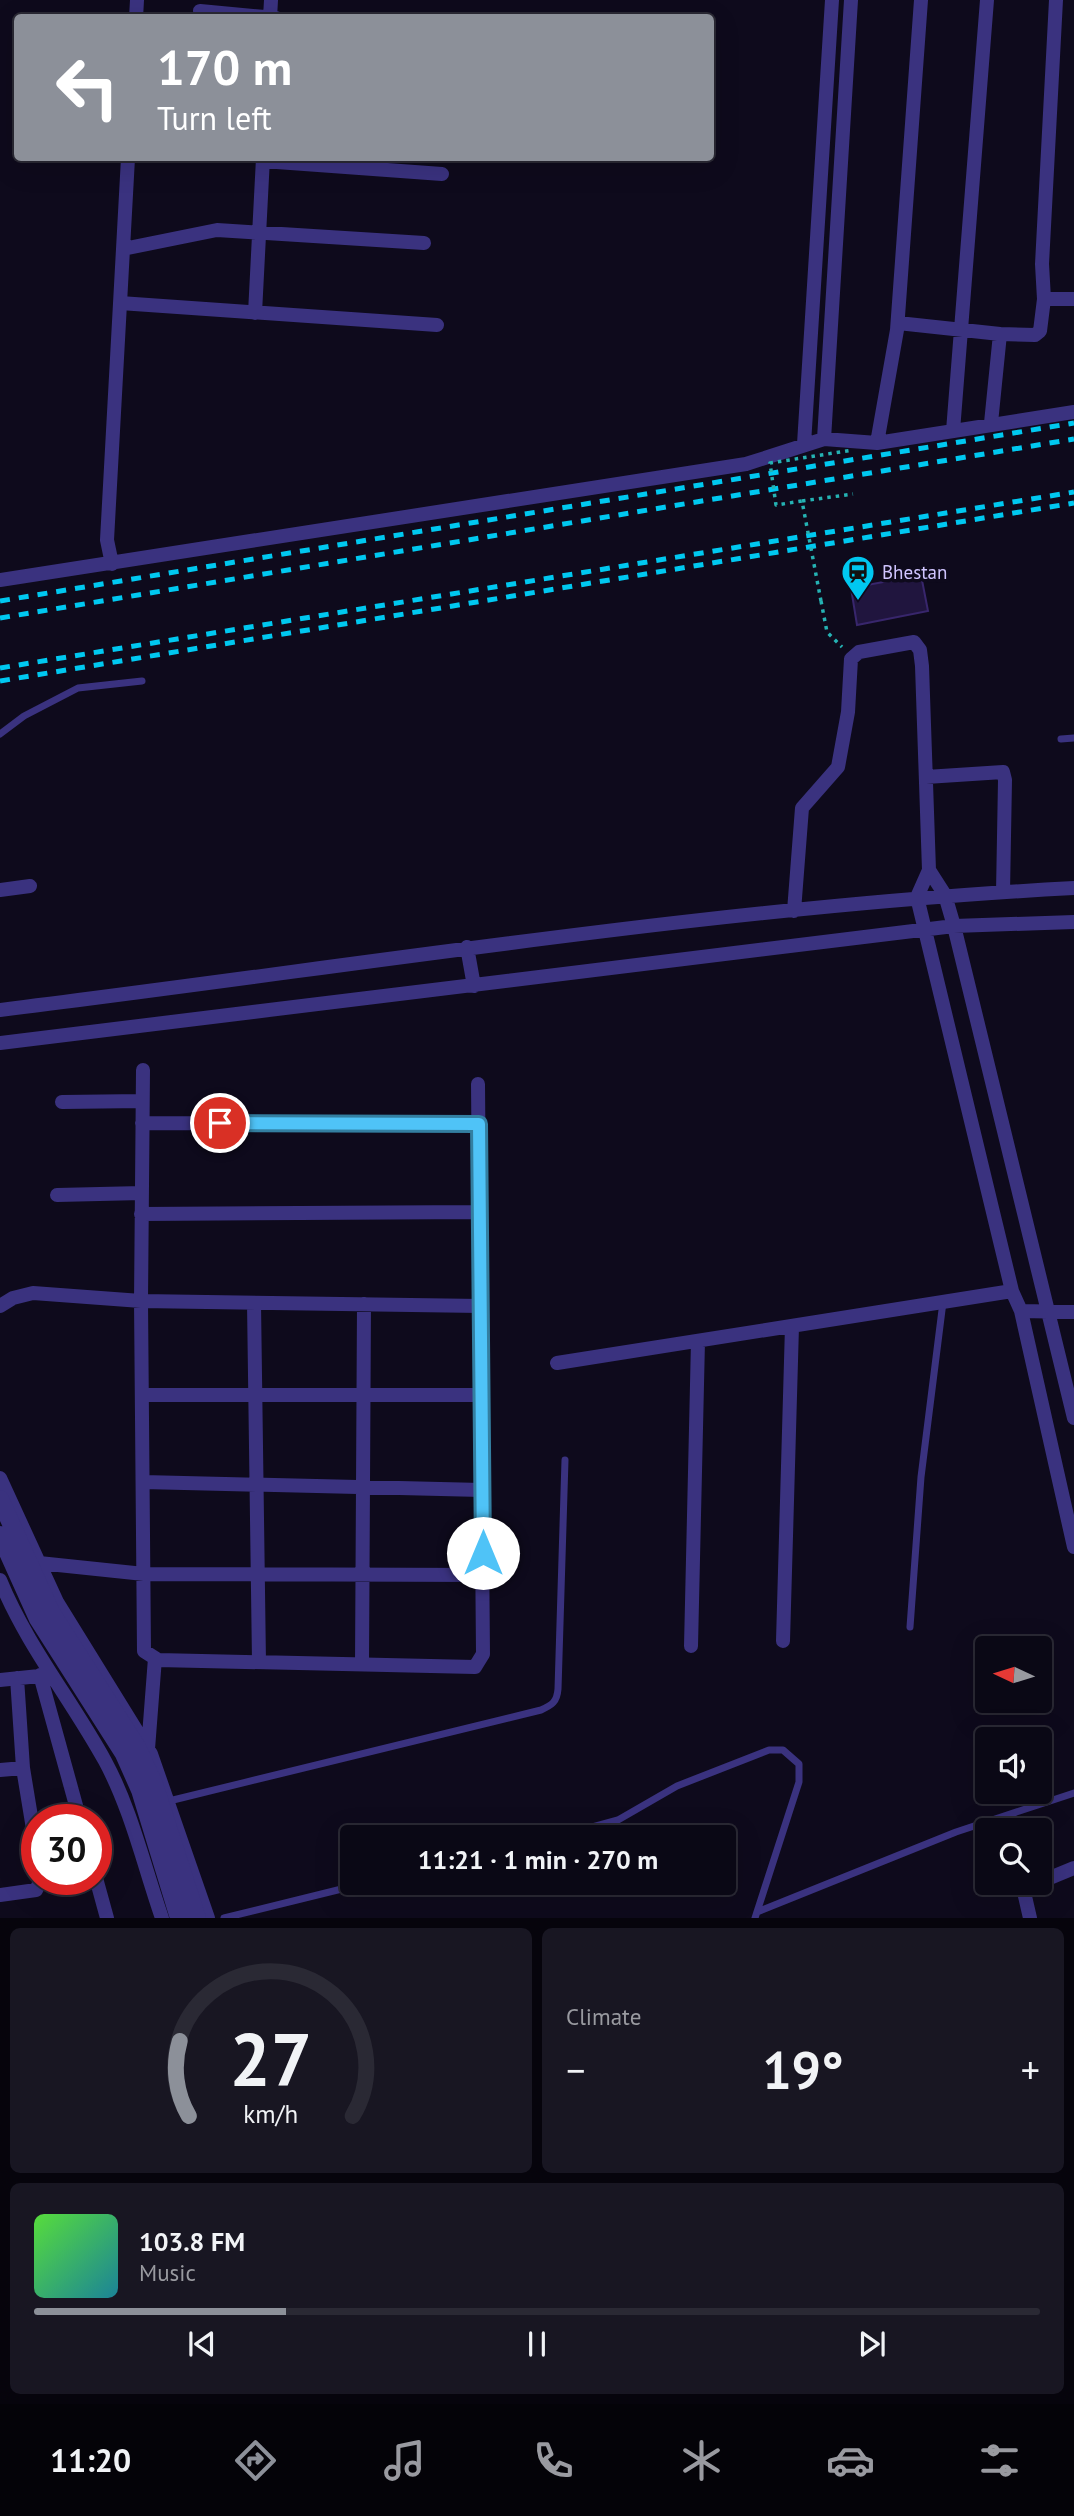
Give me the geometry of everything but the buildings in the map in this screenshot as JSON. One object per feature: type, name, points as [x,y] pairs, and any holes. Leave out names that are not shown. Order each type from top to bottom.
[{"type":"street","points":[[804,444],[832,0]]},
{"type":"street","points":[[824,439],[851,0]]},
{"type":"street","points":[[877,443],[898,323],[922,0]]},
{"type":"street","points":[[953,431],[986,0]]},
{"type":"street","points":[[898,323],[1000,334],[1035,335],[1040,331],[1044,299],[1042,264],[1056,0]]},
{"type":"street","points":[[200,10],[240,14]]},
{"type":"street","points":[[112,564],[107,540],[128,161]]},
{"type":"street","points":[[255,313],[263,161]]},
{"type":"street","points":[[287,161],[442,174]]},
{"type":"street","points":[[123,249],[218,230],[425,243]]},
{"type":"street","points":[[1044,299],[1074,299]]},
{"type":"street","points":[[120,303],[437,325]]},
{"type":"street","points":[[991,423],[1000,334]]},
{"type":"street","points":[[0,580],[746,464],[824,439],[877,443],[1074,412]]},
{"type":"street","points":[[794,911],[802,808],[838,766],[848,712],[850,667],[855,655],[914,642],[920,650],[929,870],[917,898],[1012,1292],[1021,1311],[1074,1547]]},
{"type":"street","points":[[926,777],[1003,772],[1003,892]]},
{"type":"street","points":[[929,870],[945,895],[954,926],[1074,1418]]},
{"type":"street","points":[[0,890],[30,886]]},
{"type":"street","points":[[0,1010],[467,947],[945,895],[1074,888]]},
{"type":"street","points":[[0,1043],[954,926],[1074,922]]},
{"type":"street","points":[[467,947],[474,986]]},
{"type":"street","points":[[143,1070],[141,1301],[144,1651],[155,1658],[475,1667],[483,1654],[478,1084]]},
{"type":"street","points":[[62,1102],[142,1101]]},
{"type":"street","points":[[142,1123],[479,1124]]},
{"type":"street","points":[[57,1195],[142,1193]]},
{"type":"street","points":[[141,1213],[480,1213]]},
{"type":"street","points":[[557,1363],[1012,1292]]},
{"type":"street","points":[[0,1306],[13,1298],[33,1293],[141,1301],[481,1306]]},
{"type":"street","points":[[254,1303],[259,1662]]},
{"type":"street","points":[[362,1664],[364,1304]]},
{"type":"street","points":[[1021,1311],[1074,1312]]},
{"type":"street","points":[[783,1641],[792,1326]]},
{"type":"street","points":[[691,1646],[698,1341]]},
{"type":"street","points":[[142,1395],[482,1395]]},
{"type":"street","points":[[0,1478],[57,1602],[148,1749],[169,1801],[208,1917]]},
{"type":"street","points":[[143,1482],[482,1490]]},
{"type":"street","points":[[0,1499],[51,1612],[137,1747],[179,1917]]},
{"type":"street","points":[[0,1535],[38,1619],[147,1787],[197,1917]]},
{"type":"street","points":[[39,1563],[144,1574],[483,1575]]},
{"type":"street","points":[[0,1580],[17,1622],[45,1675],[106,1762],[121,1797],[162,1917]]},
{"type":"street","points":[[148,1749],[155,1658]]},
{"type":"street","points":[[0,1680],[45,1675]]},
{"type":"street","points":[[45,1675],[76,1804]]},
{"type":"street","points":[[16,1678],[23,1768],[29,1804]]},
{"type":"street","points":[[0,1770],[23,1768]]},
{"type":"street","points":[[1052,1877],[1074,1868]]},
{"type":"street","points":[[0,1895],[21,1892]]},
{"type":"street","points":[[101,1895],[107,1917]]},
{"type":"street","points":[[1025,1895],[1030,1917]]},
{"type":"lane","points":[[0,733],[24,716],[78,688],[142,681]]},
{"type":"lane","points":[[1061,739],[1074,738]]},
{"type":"lane","points":[[911,1627],[921,1478],[943,1302]]},
{"type":"lane","points":[[169,1801],[541,1710],[552,1705],[557,1699],[558,1689],[565,1460]]},
{"type":"lane","points":[[600,1825],[618,1820],[677,1786],[769,1750],[783,1750],[799,1764],[799,1782],[756,1914]]},
{"type":"lane","points":[[756,1914],[956,1832],[1074,1793]]},
{"type":"lane","points":[[224,1917],[340,1889]]},
{"type":"path","points":[[853,450],[770,463],[776,505],[853,494]]},
{"type":"path","points":[[802,501],[827,632],[855,655]]},
{"type":"railway","points":[[0,601],[1074,423]]},
{"type":"railway","points":[[0,618],[1074,439]]},
{"type":"railway","points":[[0,668],[1074,492]]},
{"type":"railway","points":[[0,681],[1074,503]]},
{"type":"place","name":"Bhestan","points":[[858,602]]},
{"type":"route","points":[[220,1123],[479,1124],[483,1553]]}]
